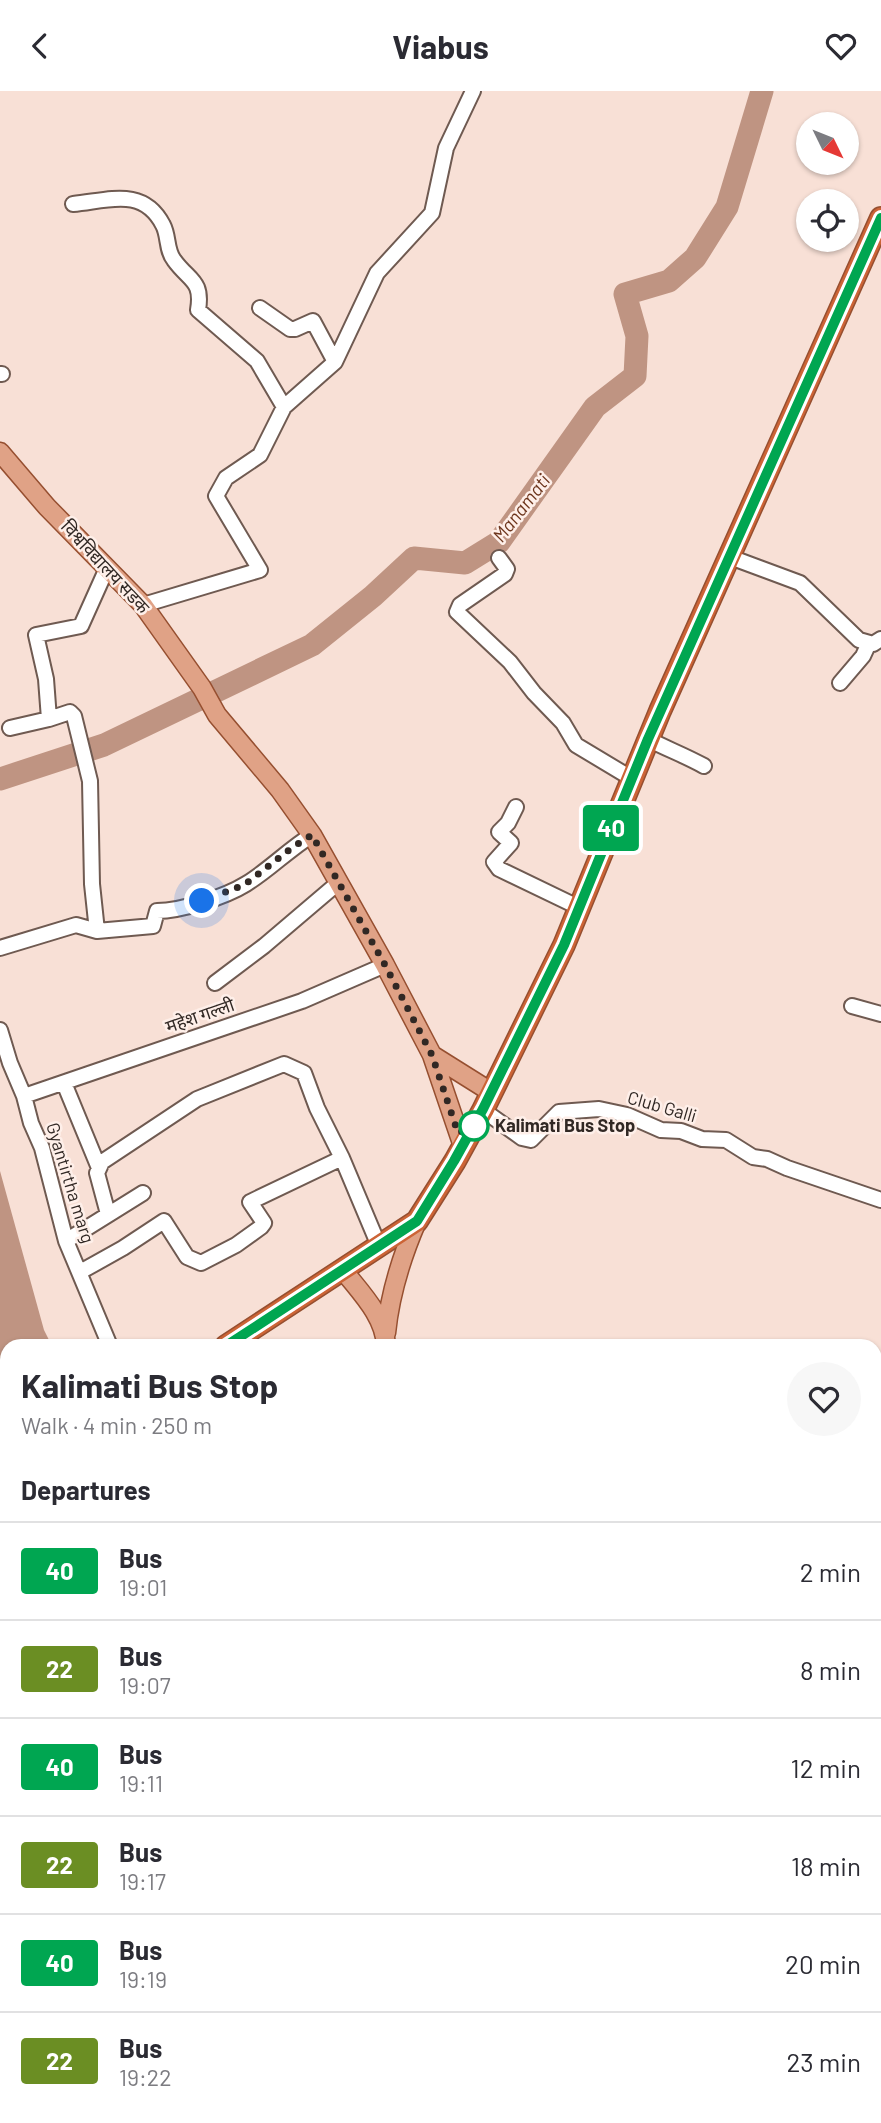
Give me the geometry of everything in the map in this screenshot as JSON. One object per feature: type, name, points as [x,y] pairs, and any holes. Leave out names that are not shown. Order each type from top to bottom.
[{"type":"highway","points":[[237,1339],[417,1221],[463,1146],[564,945],[648,739],[881,218]]},
{"type":"main road","name":"विश्वविद्यालय सडक","points":[[0,452],[47,507],[143,605],[202,688],[217,715],[280,790],[312,835],[432,1055],[463,1146]]},
{"type":"main road","points":[[432,1055],[487,1101]]},
{"type":"main road","points":[[386,1339],[388,1305],[417,1221]]},
{"type":"main road","points":[[343,1270],[374,1311],[386,1339]]},
{"type":"street","points":[[143,605],[260,571],[216,496],[226,478],[260,455],[284,407],[335,362],[377,273],[432,213],[446,148],[473,91]]},
{"type":"street","points":[[73,204],[120,197],[147,204],[165,227],[170,255],[196,284],[201,294],[198,310],[257,361],[284,407]]},
{"type":"street","points":[[260,308],[290,329],[313,321],[317,324],[335,362]]},
{"type":"street","points":[[499,558],[507,569],[506,574],[460,605],[457,612],[510,662],[534,693],[563,723],[576,745],[631,778]]},
{"type":"street","points":[[730,558],[800,583],[859,640],[875,641]]},
{"type":"street","points":[[49,719],[46,679],[36,635],[81,626],[107,568]]},
{"type":"street","points":[[840,683],[875,641]]},
{"type":"street","points":[[10,728],[72,713],[83,746],[90,781],[92,884],[97,931]]},
{"type":"street","points":[[648,739],[704,766]]},
{"type":"street","points":[[516,807],[508,823],[499,832],[511,843],[494,863],[499,869],[578,907]]},
{"type":"street","points":[[0,948],[76,925],[97,931],[153,926],[157,911],[181,909],[244,885],[312,835]]},
{"type":"street","points":[[215,983],[264,946],[338,883]]},
{"type":"street","name":"महेश गल्ली","points":[[24,1096],[302,1001],[385,965]]},
{"type":"street","points":[[852,1006],[881,1014]]},
{"type":"street","name":"Gyantirtha marg","points":[[0,1030],[42,1149],[66,1241],[107,1339]]},
{"type":"street","points":[[108,1214],[97,1173],[102,1162],[197,1100],[285,1064],[304,1073],[379,1245]]},
{"type":"street","points":[[64,1083],[100,1168]]},
{"type":"street","name":"Club Galli","points":[[487,1101],[522,1138],[531,1140],[559,1112],[599,1109],[627,1115],[662,1130],[681,1131],[702,1139],[726,1140],[753,1157],[767,1159],[881,1200]]},
{"type":"street","points":[[80,1272],[164,1221],[187,1257],[201,1263],[236,1245],[261,1227],[264,1223],[250,1202],[342,1158]]},
{"type":"street","points":[[66,1241],[143,1193]]},
{"type":"shaded area","points":[[0,1171],[48,1339],[0,1339]]},
{"type":"waterway","name":"Manamati","points":[[0,779],[104,745],[312,645],[373,596],[414,558],[465,563],[499,542],[595,407],[635,376],[637,336],[625,294],[669,281],[695,258],[727,207],[762,91]]},
{"type":"bus line","name":"40","points":[[237,1339],[417,1221],[454,1161],[483,1109],[564,945],[592,872],[705,608],[730,558],[758,488],[881,218]]},
{"type":"place","name":"Kalimati Bus Stop","points":[[474,1126]]},
{"type":"route","points":[[202,901],[244,885],[312,835],[432,1055],[458,1133],[474,1126]]}]
